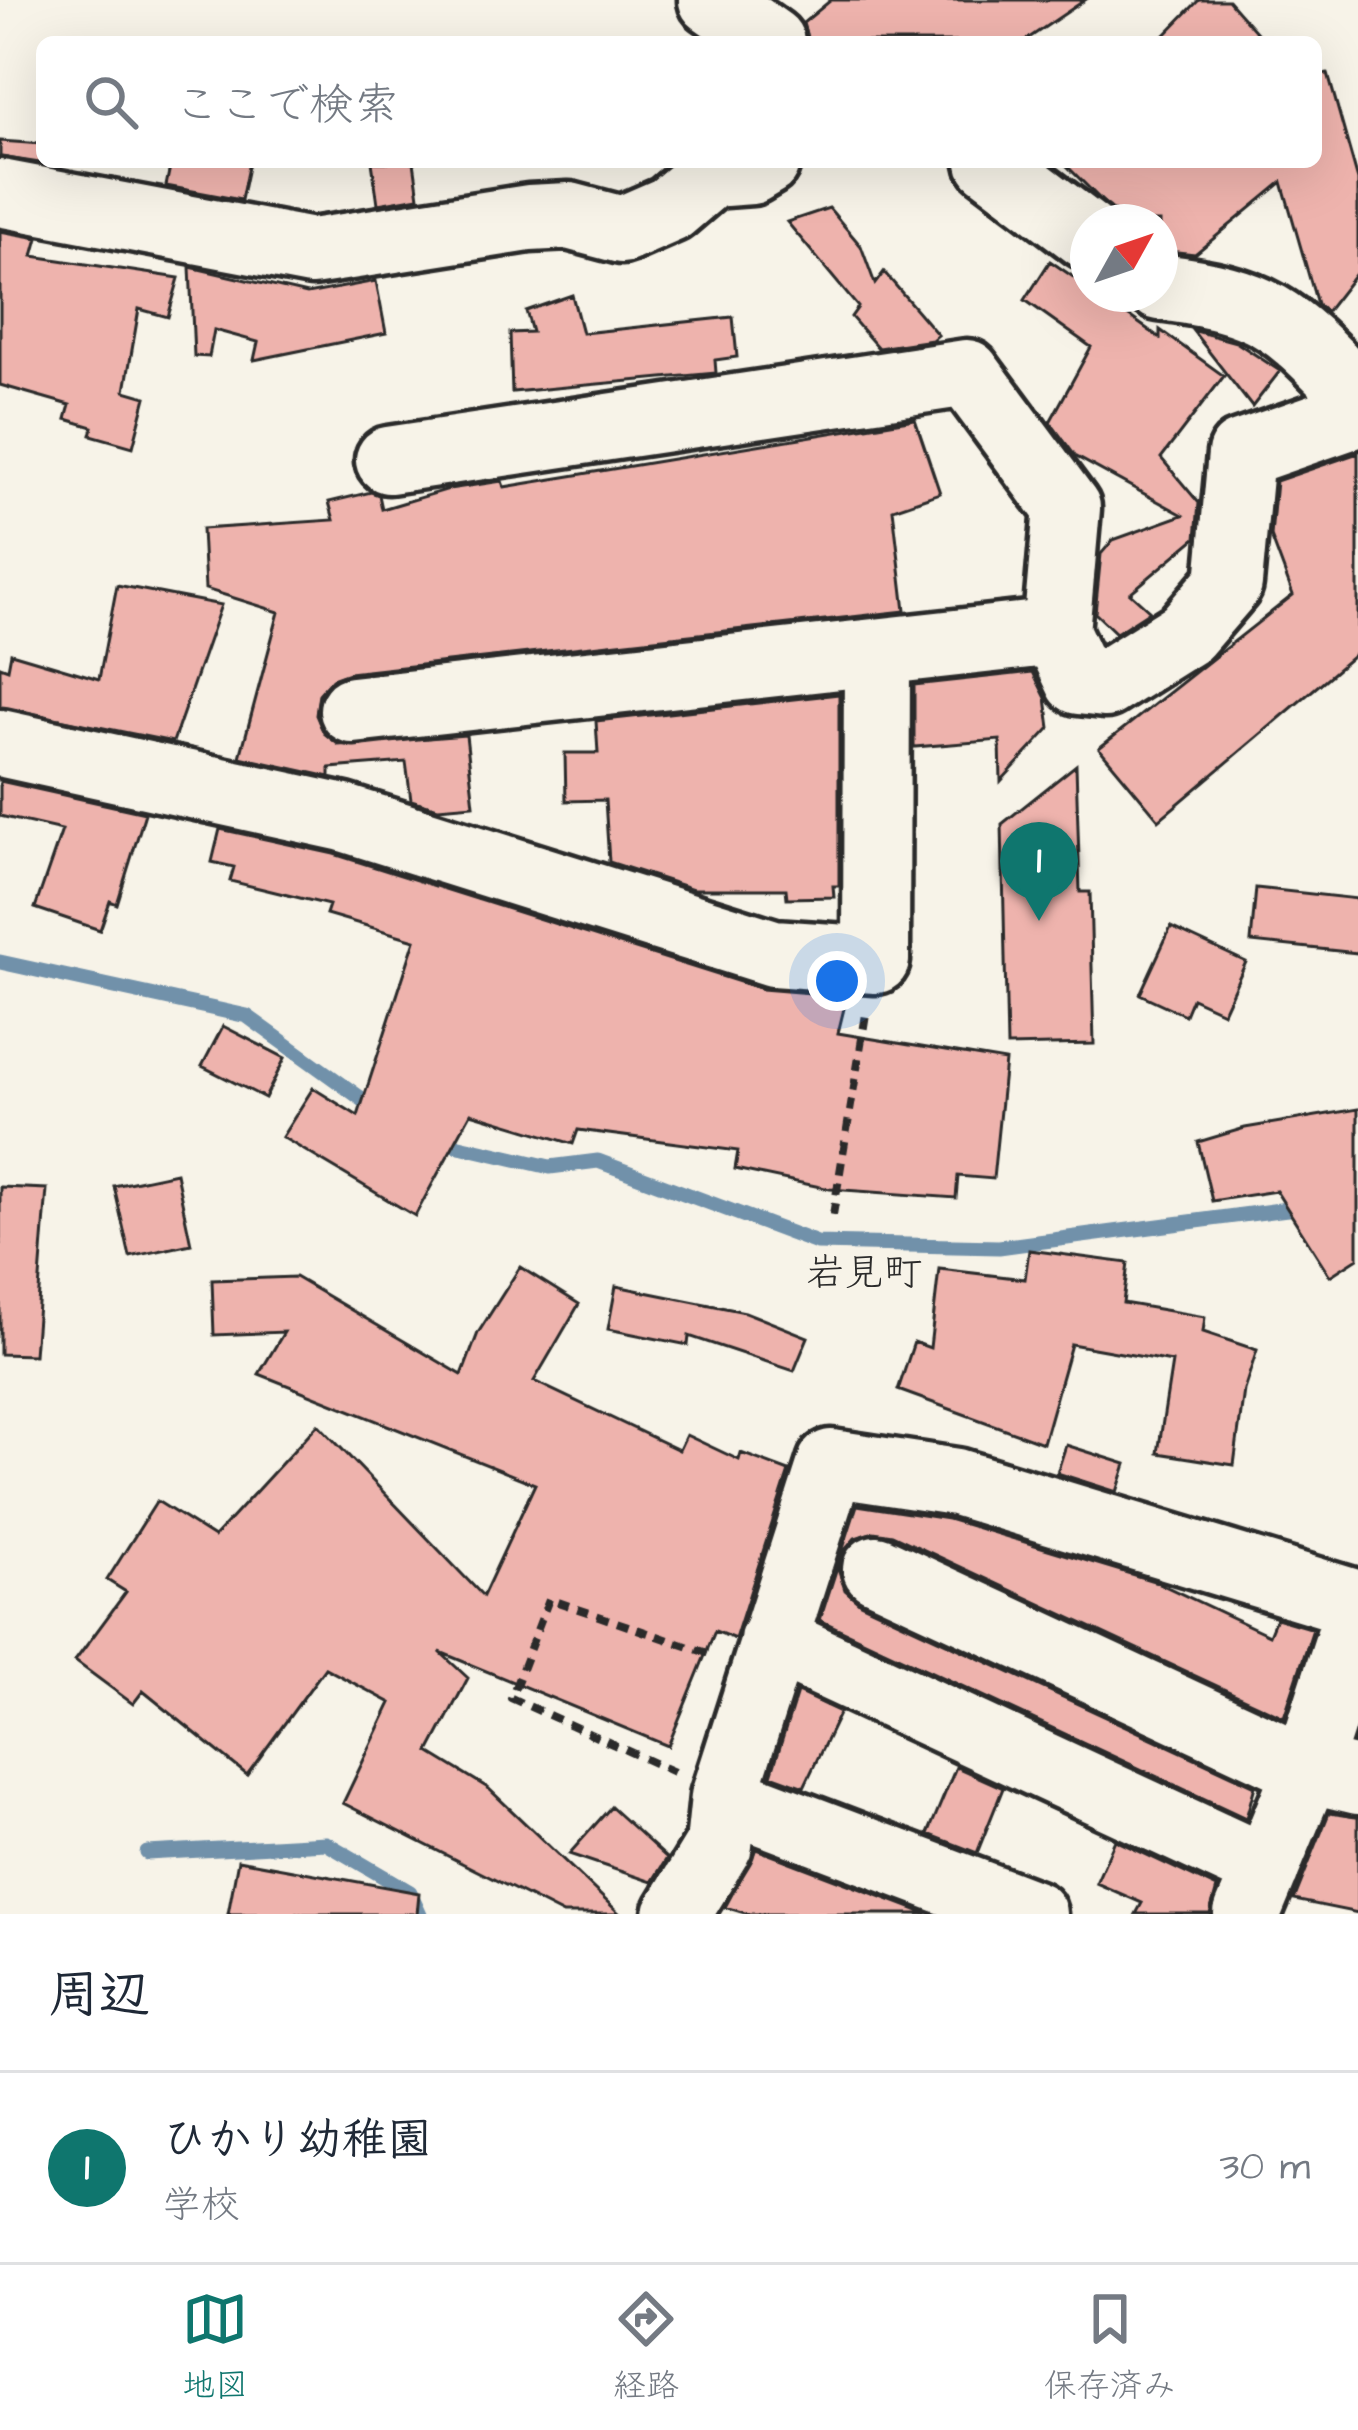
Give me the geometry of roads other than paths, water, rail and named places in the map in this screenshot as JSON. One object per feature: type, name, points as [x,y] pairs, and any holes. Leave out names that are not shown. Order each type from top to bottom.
[{"type":"street","points":[[712,0],[763,36]]},
{"type":"street","points":[[0,193],[312,252],[529,218],[569,216],[622,230],[670,209],[711,174],[755,168]]},
{"type":"street","points":[[998,168],[1070,222]]},
{"type":"street","points":[[1178,289],[1216,293],[1264,309],[1358,396]]},
{"type":"street","points":[[389,460],[967,373],[1067,508],[1056,632],[1079,681],[1105,684],[1186,633],[1229,583],[1241,454],[1358,413]]},
{"type":"street","points":[[353,710],[1056,632]]},
{"type":"street","points":[[0,742],[344,818],[773,953],[876,960],[877,653]]},
{"type":"street","points":[[677,1914],[719,1846],[724,1797],[768,1656],[831,1463],[956,1482],[1358,1607],[1332,1775],[1257,1892],[768,1656]]},
{"type":"street","points":[[876,1569],[1332,1775]]},
{"type":"street","points":[[724,1797],[1033,1914]]},
{"type":"waterway","points":[[0,962],[247,1016],[380,1112]]},
{"type":"waterway","points":[[438,1141],[550,1167],[598,1161],[817,1243],[999,1247],[1295,1208],[1303,1202]]},
{"type":"waterway","points":[[147,1853],[326,1843],[410,1892],[420,1914]]},
{"type":"place","name":"ひかり幼稚園","points":[[1039,921]]},
{"type":"district","name":"岩見町","points":[[864,1271]]}]
